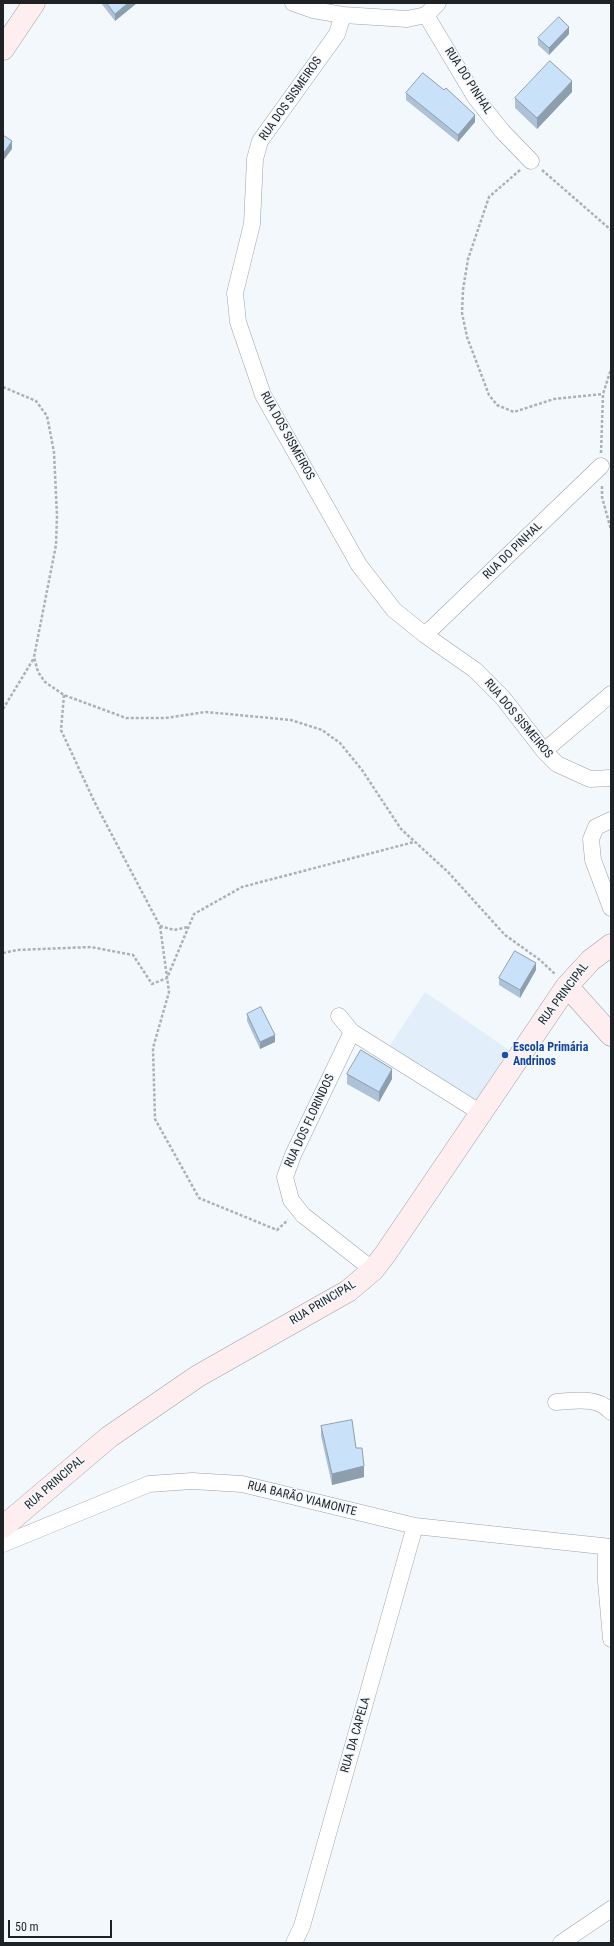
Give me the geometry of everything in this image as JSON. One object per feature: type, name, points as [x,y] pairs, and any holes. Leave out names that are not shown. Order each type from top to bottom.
[{"type":"main road","points":[[3,49],[34,3]]},
{"type":"main road","name":"RUA PRINCIPAL","points":[[3,1527],[109,1437],[143,1412],[198,1376],[348,1291],[372,1270],[386,1253],[567,986],[591,960],[611,945]]},
{"type":"main road","points":[[567,986],[611,1035]]},
{"type":"street","points":[[292,3],[313,10],[343,15],[407,19],[426,15],[438,3]]},
{"type":"street","name":"RUA DOS SISMEIROS","points":[[343,15],[337,34],[260,141],[256,160],[252,224],[235,293],[238,322],[263,395],[360,565],[394,610],[425,636],[475,670],[504,698],[544,751],[557,764],[569,771],[590,779],[611,778]]},
{"type":"street","name":"RUA DO PINHAL","points":[[426,15],[475,97],[502,131],[531,161]]},
{"type":"street","name":"RUA DO PINHAL","points":[[425,636],[601,466]]},
{"type":"street","points":[[544,751],[611,694]]},
{"type":"street","points":[[611,820],[596,827],[592,839],[592,860],[611,908]]},
{"type":"street","points":[[339,1016],[352,1032],[481,1113]]},
{"type":"street","name":"RUA DOS FLORINDOS","points":[[352,1032],[293,1155],[285,1177],[291,1200],[303,1215],[372,1270]]},
{"type":"street","points":[[556,1402],[592,1401],[605,1404],[611,1412]]},
{"type":"street","name":"RUA BARÃO VIAMONTE","points":[[3,1544],[149,1484],[192,1481],[242,1484],[415,1526],[608,1547]]},
{"type":"street","name":"RUA DA CAPELA","points":[[294,1943],[302,1926],[415,1526]]},
{"type":"street","points":[[608,1547],[606,1582],[611,1639]]},
{"type":"street","points":[[561,1943],[611,1909]]},
{"type":"path","points":[[603,394],[554,399],[514,412],[497,405],[488,395],[467,337],[462,312],[464,282],[468,259],[488,197],[531,161],[611,230]]},
{"type":"path","points":[[611,369],[603,394],[601,466],[602,497],[611,530]]},
{"type":"path","points":[[3,386],[36,401],[47,416],[54,452],[57,516],[56,545],[34,657],[3,709]]},
{"type":"path","points":[[34,657],[38,672],[45,682],[64,695],[126,718],[165,718],[206,712],[291,720],[322,730],[344,749],[362,770],[400,829],[448,872],[505,935],[540,960],[567,986]]},
{"type":"path","points":[[64,695],[61,730],[94,800],[160,926],[169,992],[153,1048],[155,1119],[199,1198],[277,1230],[299,1210]]},
{"type":"path","points":[[3,953],[17,950],[92,947],[133,955],[152,984],[168,978],[194,914],[242,887],[414,842]]},
{"type":"path","points":[[160,926],[174,930],[188,927]]},
{"type":"shaded area","points":[[425,992],[509,1050],[473,1105],[386,1051]]},
{"type":"building","points":[[107,3],[128,3],[115,14]]},
{"type":"building","points":[[559,17],[569,27],[549,48],[538,38]]},
{"type":"building","points":[[550,61],[572,81],[537,118],[515,98]]},
{"type":"building","points":[[423,73],[444,90],[446,88],[475,115],[458,135],[406,93]]},
{"type":"building","points":[[3,135],[12,141],[3,154]]},
{"type":"building","points":[[515,951],[536,963],[520,990],[499,978]]},
{"type":"building","points":[[261,1007],[275,1035],[260,1042],[247,1014]]},
{"type":"building","points":[[361,1050],[392,1069],[379,1092],[347,1074]]},
{"type":"building","points":[[352,1420],[356,1448],[362,1448],[364,1466],[332,1474],[321,1426]]},
{"type":"place","name":"Escola Primária Andrinos","points":[[505,1055]]}]
